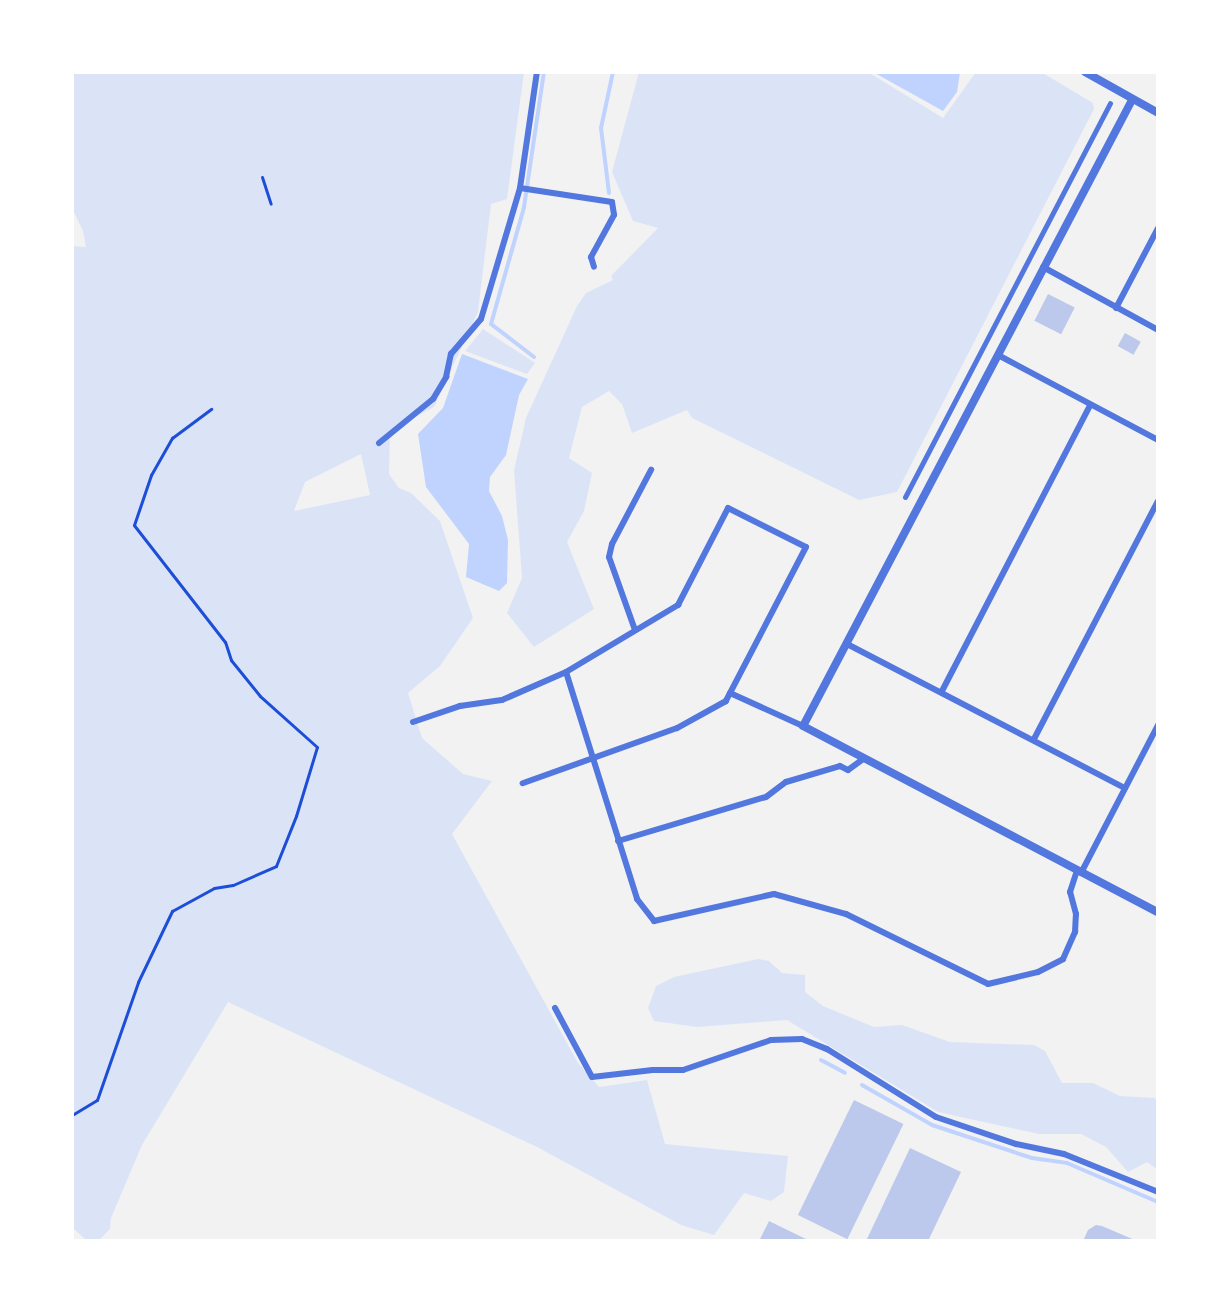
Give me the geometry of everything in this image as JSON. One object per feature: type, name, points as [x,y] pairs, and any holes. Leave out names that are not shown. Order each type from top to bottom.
[{"type":"street","points":[[379,443],[433,399],[446,377],[451,354],[481,319],[520,188],[537,72]]},
{"type":"street","points":[[1085,72],[1158,113]]},
{"type":"street","points":[[803,726],[1132,100]]},
{"type":"street","points":[[905,497],[1110,103]]},
{"type":"street","points":[[520,188],[612,202],[614,215],[591,257],[594,267]]},
{"type":"street","points":[[1116,308],[1158,228]]},
{"type":"street","points":[[1043,267],[1158,330]]},
{"type":"street","points":[[998,355],[1158,440]]},
{"type":"street","points":[[942,691],[1090,405]]},
{"type":"street","points":[[635,630],[609,557],[612,544],[651,470]]},
{"type":"street","points":[[1034,739],[1158,501]]},
{"type":"street","points":[[413,722],[460,706],[502,700],[566,672],[678,605],[728,508],[806,547],[726,701],[677,728],[591,756],[586,761],[523,783]]},
{"type":"street","points":[[847,644],[1125,788]]},
{"type":"street","points":[[566,672],[637,899],[654,921],[774,894],[846,914],[988,984],[1038,972],[1063,959],[1075,932],[1076,914],[1070,892],[1158,725]]},
{"type":"street","points":[[730,693],[803,726],[862,760],[1158,912]]},
{"type":"street","points":[[618,841],[766,797],[786,782],[840,766],[848,770],[862,760]]},
{"type":"street","points":[[555,1008],[592,1077],[683,1070],[771,1040],[802,1039],[827,1049],[936,1117],[1016,1144],[1064,1154],[1158,1192]]},
{"type":"path","points":[[262,177],[271,204]]},
{"type":"path","points":[[72,1115],[97,1100],[138,982],[172,911],[214,888],[233,885],[276,866],[296,816],[317,747],[250,684],[231,660],[225,642],[134,525],[151,475],[172,438],[211,409]]},
{"type":"shaded area","points":[[72,72],[524,72],[507,199],[491,204],[478,312],[434,407],[390,430],[389,474],[399,488],[411,493],[440,521],[473,618],[440,666],[408,693],[422,738],[463,774],[492,781],[452,834],[578,1063],[599,1087],[647,1080],[665,1144],[788,1156],[784,1192],[771,1201],[744,1193],[714,1235],[681,1225],[537,1147],[228,1002],[142,1145],[111,1218],[110,1229],[99,1240],[85,1239],[72,1227],[72,246],[86,247],[83,231],[72,208]],"holes":[[[361,454],[370,495],[294,511],[305,482]]]},
{"type":"shaded area","points":[[639,72],[868,72],[943,118],[976,72],[1041,72],[1093,103],[1094,109],[897,492],[859,500],[692,418],[687,410],[632,433],[622,404],[609,391],[582,407],[569,458],[592,473],[584,511],[567,542],[594,609],[534,647],[507,613],[522,578],[514,470],[526,418],[577,306],[586,293],[613,280],[611,276],[658,228],[633,221],[612,172]]},
{"type":"shaded area","points":[[483,329],[535,363],[527,374],[465,351]]},
{"type":"shaded area","points":[[758,959],[769,961],[782,973],[805,975],[805,992],[823,1006],[874,1027],[902,1025],[950,1042],[1034,1045],[1045,1051],[1062,1083],[1093,1083],[1120,1096],[1155,1098],[1158,1105],[1158,1170],[1147,1162],[1128,1172],[1106,1147],[1081,1134],[1039,1134],[938,1112],[787,1020],[697,1027],[654,1021],[648,1008],[656,986],[674,977]]},
{"type":"water","points":[[873,72],[960,72],[957,92],[943,111]]},
{"type":"water","points":[[462,354],[528,379],[519,395],[506,455],[490,477],[489,491],[502,516],[508,540],[507,583],[499,591],[466,577],[469,544],[426,487],[418,434],[443,408]]},
{"type":"building","points":[[1048,294],[1075,308],[1061,334],[1034,321]]},
{"type":"building","points":[[1125,333],[1141,342],[1133,355],[1118,346]]},
{"type":"building","points":[[854,1100],[903,1124],[847,1239],[798,1215]]},
{"type":"building","points":[[910,1148],[961,1172],[928,1241],[866,1241]]},
{"type":"building","points":[[769,1221],[810,1241],[759,1241]]},
{"type":"building","points":[[1096,1225],[1137,1241],[1083,1241],[1088,1230]]},
{"type":"waterway","points":[[534,357],[491,324],[524,207],[544,72]]},
{"type":"waterway","points":[[609,193],[601,128],[613,72]]},
{"type":"waterway","points":[[821,1060],[845,1073]]},
{"type":"waterway","points":[[862,1085],[932,1125],[1032,1158],[1067,1163],[1158,1202]]}]
